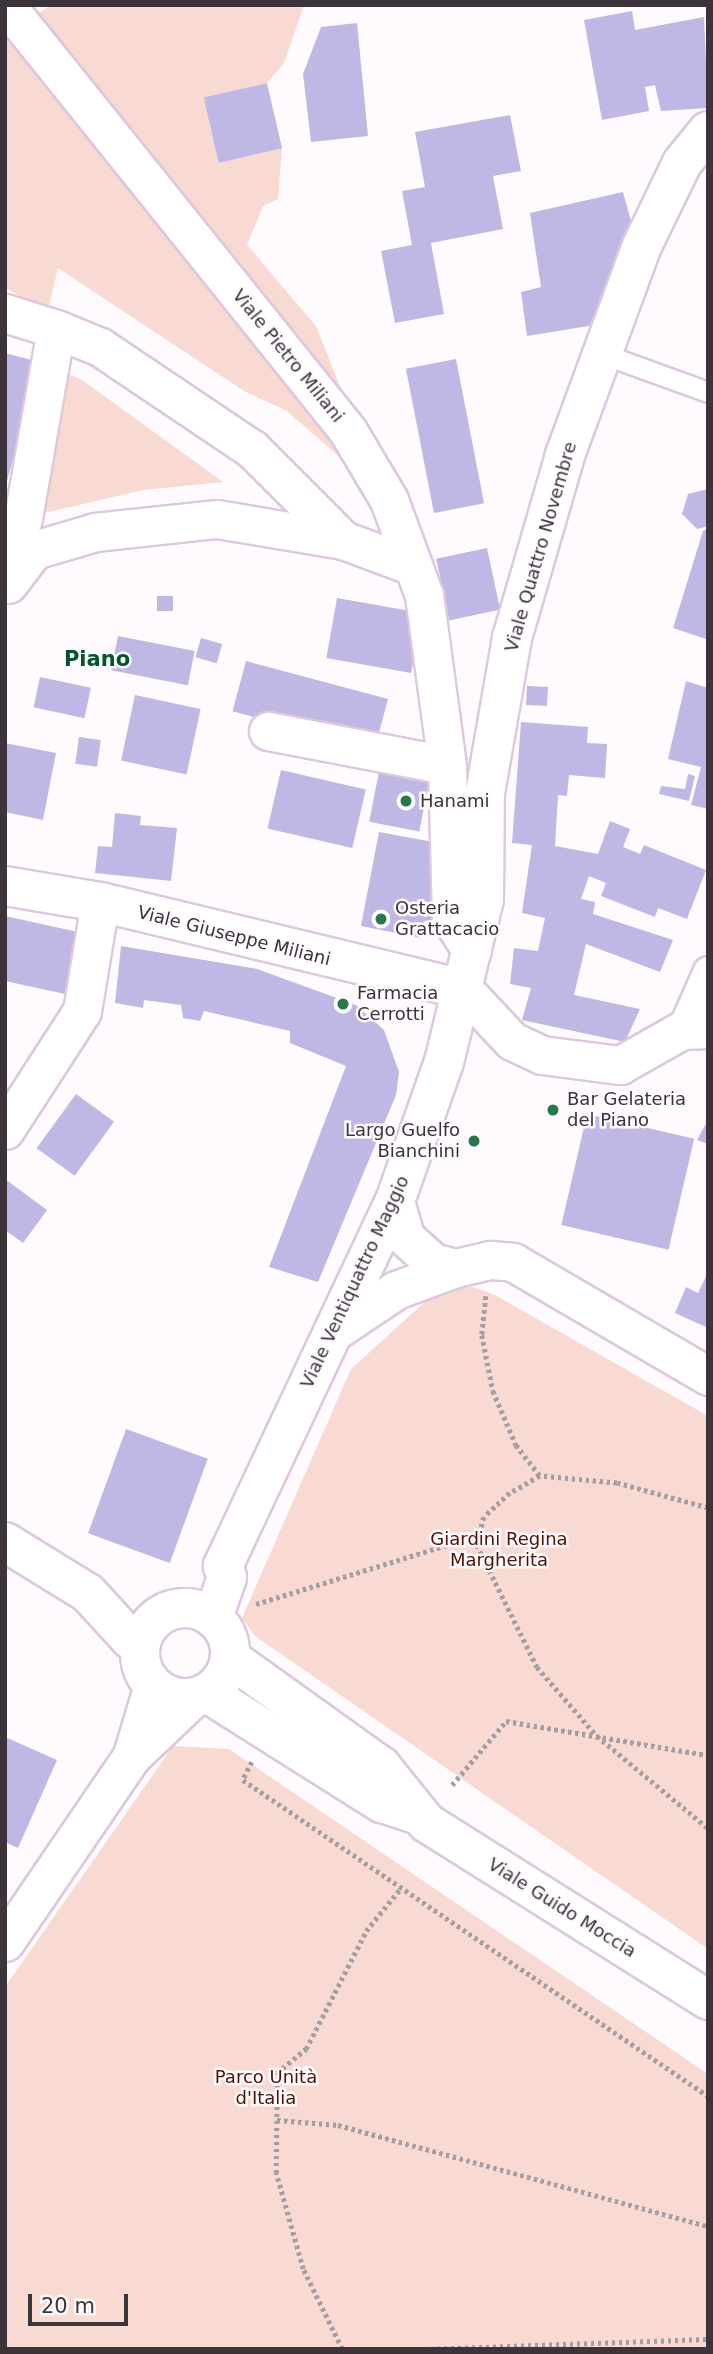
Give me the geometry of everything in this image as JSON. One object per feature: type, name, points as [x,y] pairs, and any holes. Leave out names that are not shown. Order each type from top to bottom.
[{"type":"main road","name":"Viale Quattro Novembre","points":[[463,989],[484,900],[485,793],[512,638],[565,455],[643,242],[682,163],[708,131]]},
{"type":"main road","name":"Viale Giuseppe Miliani","points":[[5,886],[100,902],[463,989]]},
{"type":"main road","name":"Viale Ventiquattro Maggio","points":[[203,1614],[212,1571],[223,1566],[395,1201],[444,1062],[463,989]]},
{"type":"main road","points":[[5,1542],[88,1593],[121,1601],[149,1631]]},
{"type":"main road","points":[[153,1685],[141,1659],[149,1631],[169,1611],[203,1614],[224,1629],[230,1658],[227,1672],[200,1695]]},
{"type":"main road","name":"Viale Guido Moccia","points":[[230,1658],[381,1766],[418,1815]]},
{"type":"main road","name":"Viale Guido Moccia","points":[[153,1685],[179,1698],[200,1695],[382,1803],[418,1815],[708,2000]]},
{"type":"street","name":"Viale Pietro Miliani","points":[[6,5],[348,431],[389,500],[425,595],[447,765],[451,919],[472,951]]},
{"type":"street","points":[[5,313],[100,346],[252,449],[343,540]]},
{"type":"street","points":[[5,571],[23,518],[56,329]]},
{"type":"street","points":[[5,587],[34,550],[95,532],[217,519],[343,540],[413,566]]},
{"type":"street","points":[[268,731],[447,765]]},
{"type":"street","points":[[5,1130],[82,1011],[100,902]]},
{"type":"street","points":[[463,989],[512,1041],[542,1055],[620,1065],[695,1029],[708,971]]},
{"type":"street","points":[[395,1201],[405,1237],[433,1262],[455,1268]]},
{"type":"street","points":[[332,1333],[396,1290],[455,1268],[491,1261],[513,1262],[708,1376]]},
{"type":"street","points":[[132,1756],[153,1685]]},
{"type":"street","points":[[5,1942],[132,1756],[200,1695]]},
{"type":"lane","points":[[603,354],[708,392]]},
{"type":"path","points":[[491,1261],[482,1335],[493,1391],[516,1445],[540,1476]]},
{"type":"path","points":[[708,1508],[617,1483],[540,1476],[510,1493],[484,1517],[477,1545],[537,1667],[597,1736],[708,1828]]},
{"type":"path","points":[[254,1604],[480,1535]]},
{"type":"path","points":[[452,1785],[506,1721],[708,1755]]},
{"type":"path","points":[[259,1753],[243,1780],[708,2096]]},
{"type":"path","points":[[342,2349],[303,2269],[279,2185],[277,2073],[306,2049],[366,1931],[401,1888]]},
{"type":"path","points":[[277,2120],[338,2125],[708,2227]]},
{"type":"path","points":[[423,2349],[708,2339]]},
{"type":"green space","points":[[51,5],[304,5],[284,63],[267,83],[204,98],[219,163],[282,148],[278,199],[263,206],[247,245],[316,326],[347,404],[359,474],[287,411],[244,391],[58,268],[48,310],[5,288],[5,25],[32,18]]},
{"type":"green space","points":[[50,366],[82,380],[223,482],[143,490],[23,518]]},
{"type":"green space","name":"Giardini Regina Margherita","points":[[450,1279],[495,1295],[708,1416],[708,1949],[255,1636],[242,1618],[351,1369]]},
{"type":"green space","name":"Parco Unità d'Italia","points":[[173,1746],[229,1749],[708,2074],[708,2349],[5,2349],[5,1987]]},
{"type":"building","points":[[632,11],[635,30],[704,17],[708,108],[661,111],[655,85],[645,87],[649,111],[602,120],[584,20]]},
{"type":"building","points":[[357,23],[368,136],[311,142],[303,74],[321,27]]},
{"type":"building","points":[[267,83],[282,148],[219,163],[204,98]]},
{"type":"building","points":[[510,115],[521,171],[493,176],[503,229],[431,243],[444,314],[395,323],[381,251],[412,245],[402,191],[425,187],[415,132]]},
{"type":"building","points":[[623,192],[634,232],[607,323],[527,336],[521,292],[541,287],[530,213]]},
{"type":"building","points":[[5,353],[39,362],[6,485],[5,485]]},
{"type":"building","points":[[456,359],[484,503],[434,513],[406,369]]},
{"type":"building","points":[[708,489],[708,526],[697,529],[682,514],[688,494]]},
{"type":"building","points":[[708,528],[706,639],[673,628],[703,531]]},
{"type":"building","points":[[487,548],[500,610],[449,620],[436,559]]},
{"type":"building","points":[[157,596],[173,596],[173,611],[157,611]]},
{"type":"building","points":[[337,598],[422,613],[411,673],[326,658]]},
{"type":"building","points":[[118,636],[195,651],[188,685],[111,670]]},
{"type":"building","points":[[201,638],[222,644],[217,663],[195,657]]},
{"type":"building","points":[[246,661],[388,699],[375,749],[233,711]]},
{"type":"building","points":[[40,677],[91,688],[84,718],[34,707]]},
{"type":"building","points":[[686,681],[708,688],[708,809],[691,805],[701,767],[668,759]]},
{"type":"building","points":[[527,686],[548,687],[547,706],[526,705]]},
{"type":"building","points":[[135,695],[201,709],[187,774],[121,761]]},
{"type":"building","points":[[521,722],[588,727],[587,743],[607,744],[605,778],[569,775],[567,796],[558,795],[555,846],[598,854],[610,821],[630,829],[623,847],[640,854],[644,845],[706,870],[687,919],[658,908],[655,917],[601,896],[606,883],[589,876],[581,899],[595,902],[593,914],[673,940],[660,972],[586,944],[574,995],[640,1009],[625,1042],[522,1020],[531,988],[510,984],[514,948],[538,951],[545,918],[522,913],[532,845],[512,843]]},
{"type":"building","points":[[79,737],[101,740],[97,767],[75,764]]},
{"type":"building","points":[[5,743],[56,753],[43,820],[5,812]]},
{"type":"building","points":[[382,756],[432,766],[419,832],[369,822]]},
{"type":"building","points":[[281,770],[366,790],[352,848],[268,828]]},
{"type":"building","points":[[688,774],[695,776],[689,801],[659,794],[661,786],[685,789]]},
{"type":"building","points":[[115,813],[141,816],[140,825],[177,828],[171,881],[95,873],[98,846],[112,847]]},
{"type":"building","points":[[379,832],[439,843],[432,881],[438,883],[431,922],[424,921],[421,938],[361,926]]},
{"type":"building","points":[[5,916],[78,932],[65,994],[5,981]]},
{"type":"building","points":[[121,946],[257,969],[356,1005],[384,1030],[399,1072],[396,1095],[318,1282],[269,1267],[346,1066],[290,1043],[290,1031],[204,1011],[200,1021],[183,1018],[181,1005],[144,1000],[143,1008],[115,1003]]},
{"type":"building","points":[[76,1094],[114,1122],[75,1176],[37,1148]]},
{"type":"building","points":[[587,1114],[694,1139],[669,1250],[561,1225]]},
{"type":"building","points":[[708,1120],[708,1144],[697,1140]]},
{"type":"building","points":[[5,1179],[47,1210],[23,1243],[5,1230]]},
{"type":"building","points":[[708,1272],[708,1328],[675,1313],[686,1287],[698,1293]]},
{"type":"building","points":[[126,1429],[208,1459],[170,1563],[88,1533]]},
{"type":"building","points":[[5,1737],[57,1760],[18,1848],[5,1842]]},
{"type":"place","name":"Hanami","points":[[406,801]]},
{"type":"place","name":"Osteria Grattacacio","points":[[381,919]]},
{"type":"place","name":"Farmacia Cerrotti","points":[[343,1004]]},
{"type":"place","name":"Bar Gelateria del Piano","points":[[553,1110]]},
{"type":"place","name":"Largo Guelfo Bianchini","points":[[474,1141]]},
{"type":"district","name":"Piano","points":[[97,659]]}]
